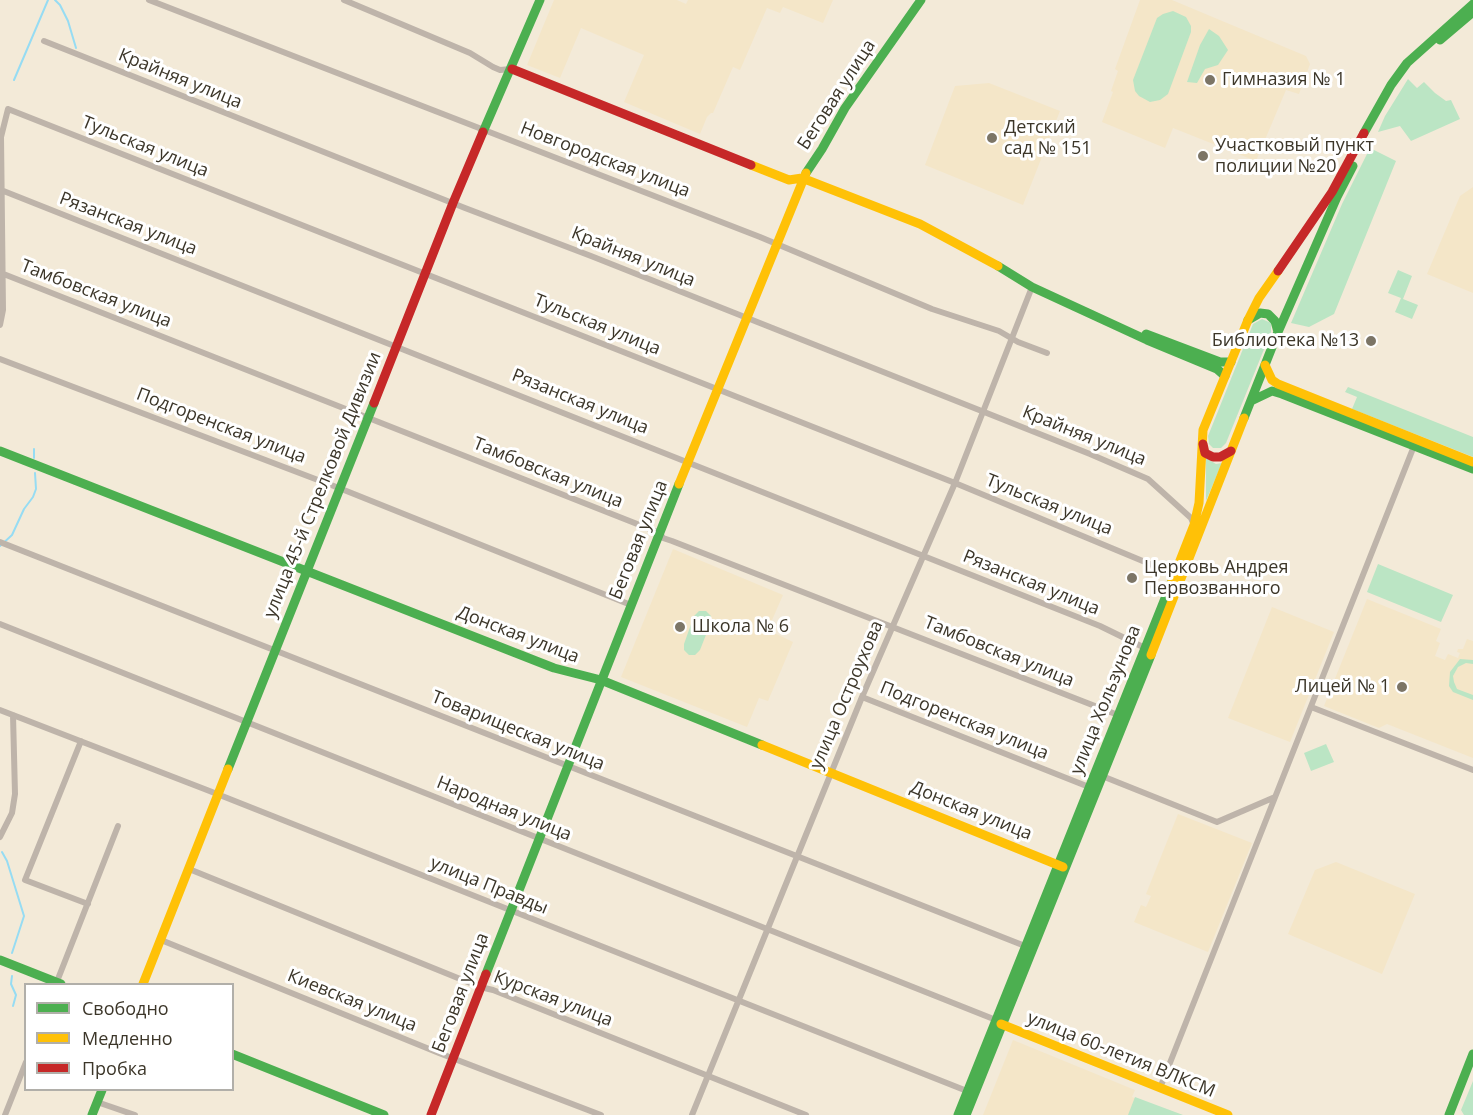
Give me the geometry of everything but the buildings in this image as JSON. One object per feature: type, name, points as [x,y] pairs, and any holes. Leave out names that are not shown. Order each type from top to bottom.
[{"type":"main road","name":"улица 45-й Стрелковой Дивизии","points":[[143,983],[453,203],[540,0]]},
{"type":"main road","name":"Беговая улица","points":[[431,1115],[601,680],[802,178],[822,149],[845,108],[921,0]]},
{"type":"main road","name":"улица Хользунова","points":[[966,1115],[1025,946],[1102,776],[1278,332],[1337,196],[1396,88],[1411,67],[1473,4]]},
{"type":"main road","name":"улица Хользунова","points":[[958,1115],[999,1022],[1062,866],[1089,786],[1194,525],[1199,503],[1203,430],[1248,320],[1259,298],[1332,192],[1391,84],[1407,63],[1449,28],[1473,12]]},
{"type":"main road","points":[[512,69],[789,180],[802,178],[930,229],[978,254],[1032,288],[1217,369],[1225,376]]},
{"type":"main road","points":[[1309,225],[1316,223],[1320,225],[1322,232]]},
{"type":"main road","points":[[1248,320],[1260,313],[1268,314],[1275,321],[1278,332]]},
{"type":"main road","points":[[1115,325],[1149,335],[1220,362],[1231,362]]},
{"type":"main road","points":[[1265,365],[1272,380],[1278,384],[1473,462]]},
{"type":"main road","points":[[1251,401],[1263,394],[1272,392],[1282,394],[1473,469]]},
{"type":"main road","points":[[1202,442],[1205,453],[1213,457],[1220,457],[1231,450]]},
{"type":"main road","name":"Донская улица","points":[[0,451],[554,668],[601,680],[1062,866]]},
{"type":"main road","points":[[0,960],[55,983]]},
{"type":"main road","name":"улица 60-летия ВЛКСМ","points":[[999,1022],[1228,1115]]},
{"type":"main road","points":[[1449,1115],[1473,1054]]},
{"type":"main road","points":[[234,1055],[384,1115]]},
{"type":"main road","points":[[1455,1115],[1473,1069]]},
{"type":"main road","points":[[92,1115],[101,1091]]},
{"type":"street","name":"Новгородская улица","points":[[149,0],[776,244],[932,309],[999,331],[1047,353]]},
{"type":"street","points":[[344,0],[470,53],[500,70],[512,69]]},
{"type":"street","name":"Крайняя улица","points":[[44,41],[591,256],[1148,479],[1191,519],[1194,525]]},
{"type":"street","name":"Тульская улица","points":[[1,190],[1,137],[8,109],[955,483],[1174,574]]},
{"type":"street","points":[[0,325],[3,310],[1,190]]},
{"type":"street","name":"Рязанская улица","points":[[1,190],[1100,626],[1145,648]]},
{"type":"street","name":"Тамбовская улица","points":[[1,273],[368,416],[660,533],[663,538],[1118,715]]},
{"type":"street","name":"улица Остроухова","points":[[692,1115],[862,697],[955,483],[1032,288]]},
{"type":"street","name":"Подгоренская улица","points":[[0,359],[339,488],[631,605]]},
{"type":"street","points":[[1160,1088],[1414,446]]},
{"type":"street","name":"Товарищеская улица","points":[[0,542],[1025,946]]},
{"type":"street","name":"Народная улица","points":[[0,624],[999,1022]]},
{"type":"street","name":"Подгоренская улица","points":[[862,697],[1089,786]]},
{"type":"street","points":[[1311,707],[1473,770]]},
{"type":"street","name":"улица Правды","points":[[0,710],[967,1091]]},
{"type":"street","points":[[0,837],[12,813],[15,794],[13,715]]},
{"type":"street","points":[[81,741],[25,880],[88,904]]},
{"type":"street","points":[[1102,776],[1217,822],[1275,797]]},
{"type":"street","points":[[57,983],[118,826]]},
{"type":"street","name":"Курская улица","points":[[189,869],[480,987],[493,990],[806,1115]]},
{"type":"street","name":"Киевская улица","points":[[161,940],[601,1115]]},
{"type":"street","points":[[5,1115],[24,1067]]},
{"type":"street","points":[[97,1102],[135,1115]]},
{"type":"shaded area","points":[[554,0],[677,0],[686,4],[688,0],[833,0],[823,23],[783,7],[780,13],[767,8],[740,70],[733,67],[713,113],[707,117],[700,134],[624,102],[644,55],[581,28],[560,78],[527,65]]},
{"type":"shaded area","name":"Гимназия № 1","points":[[1140,0],[1172,0],[1306,56],[1310,64],[1299,94],[1286,90],[1256,161],[1173,128],[1165,148],[1102,122],[1113,92],[1111,91],[1118,71],[1115,69]]},
{"type":"shaded area","name":"Детский сад № 151","points":[[989,83],[1060,111],[1023,205],[925,165],[955,86]]},
{"type":"shaded area","points":[[1473,187],[1473,293],[1427,274],[1460,196]]},
{"type":"shaded area","points":[[673,549],[783,595],[769,627],[770,631],[793,642],[768,701],[759,698],[747,727],[621,677]]},
{"type":"shaded area","name":"Лицей № 1","points":[[1367,599],[1441,629],[1436,641],[1440,643],[1435,656],[1445,660],[1448,654],[1458,658],[1460,653],[1457,652],[1458,649],[1463,649],[1467,639],[1473,641],[1473,758],[1387,724],[1379,728],[1324,706]]},
{"type":"shaded area","points":[[1272,607],[1334,632],[1290,742],[1228,718]]},
{"type":"shaded area","points":[[1178,814],[1252,843],[1208,952],[1134,922],[1141,905],[1146,907],[1151,896],[1146,894]]},
{"type":"shaded area","points":[[1336,862],[1415,894],[1382,974],[1288,934],[1315,870]]},
{"type":"shaded area","points":[[1013,1040],[1135,1090],[1132,1097],[1183,1115],[983,1115]]},
{"type":"green space","points":[[1173,11],[1186,17],[1191,26],[1191,32],[1168,94],[1160,100],[1150,102],[1135,91],[1133,80],[1157,18]]},
{"type":"green space","points":[[1209,29],[1219,36],[1228,50],[1218,65],[1205,69],[1197,83],[1187,82],[1200,45]]},
{"type":"green space","points":[[1408,79],[1417,88],[1424,82],[1446,101],[1451,100],[1460,119],[1411,141],[1400,126],[1378,132]]},
{"type":"green space","points":[[1370,148],[1396,161],[1334,314],[1309,327],[1291,323],[1342,204]]},
{"type":"green space","points":[[1398,270],[1412,276],[1403,299],[1418,305],[1412,319],[1395,312],[1401,298],[1388,293]]},
{"type":"green space","points":[[1262,319],[1271,323],[1271,332],[1226,443],[1221,448],[1213,448],[1209,444],[1208,436],[1253,324]]},
{"type":"green space","points":[[1348,387],[1473,437],[1473,457],[1352,409],[1357,397],[1345,392]]},
{"type":"green space","points":[[1206,458],[1216,464],[1222,463],[1206,501]]},
{"type":"green space","points":[[1378,564],[1453,595],[1441,622],[1367,592]]},
{"type":"green space","points":[[699,611],[706,611],[711,616],[711,622],[700,650],[695,655],[689,655],[684,650],[684,644],[694,616]]},
{"type":"green space","points":[[1460,659],[1473,660],[1473,664],[1466,663],[1458,667],[1453,676],[1454,682],[1457,689],[1473,695],[1473,700],[1453,692],[1449,686],[1450,672]]},
{"type":"green space","points":[[1326,744],[1334,762],[1311,771],[1304,753]]},
{"type":"green space","points":[[1473,1081],[1473,1115],[1464,1115],[1461,1110]]},
{"type":"green space","points":[[1135,1097],[1183,1115],[1128,1115]]},
{"type":"waterway","points":[[14,80],[48,0]]},
{"type":"waterway","points":[[55,0],[68,21],[76,48]]},
{"type":"waterway","points":[[34,449],[34,458]]},
{"type":"waterway","points":[[0,546],[12,535],[24,509],[33,497],[36,489],[35,473]]},
{"type":"waterway","points":[[2,852],[7,861],[24,916],[12,953]]},
{"type":"waterway","points":[[12,976],[11,984],[16,995],[13,1006]]},
{"type":"traffic: fast","points":[[483,132],[540,0]]},
{"type":"traffic: fast","points":[[806,173],[845,108],[921,0]]},
{"type":"traffic: fast","points":[[1364,133],[1391,85],[1407,63],[1473,4]]},
{"type":"traffic: fast","points":[[1440,40],[1473,12]]},
{"type":"traffic: fast","points":[[1244,418],[1278,332],[1337,197],[1353,166]]},
{"type":"traffic: fast","points":[[998,266],[1032,287],[1147,340],[1217,369],[1225,376]]},
{"type":"traffic: fast","points":[[1248,320],[1260,313],[1268,314],[1275,321],[1278,332]]},
{"type":"traffic: fast","points":[[1146,334],[1220,362],[1231,362]]},
{"type":"traffic: fast","points":[[1251,401],[1272,391],[1282,394],[1473,469]]},
{"type":"traffic: fast","points":[[228,769],[374,403]]},
{"type":"traffic: fast","points":[[0,451],[554,668],[601,680],[762,745]]},
{"type":"traffic: fast","points":[[486,974],[679,484]]},
{"type":"traffic: fast","points":[[958,1115],[1172,581]]},
{"type":"traffic: fast","points":[[966,1115],[1151,655]]},
{"type":"traffic: fast","points":[[0,960],[58,983]]},
{"type":"traffic: fast","points":[[1449,1115],[1473,1054]]},
{"type":"traffic: fast","points":[[234,1055],[384,1115]]},
{"type":"traffic: fast","points":[[92,1115],[102,1091]]},
{"type":"traffic: slow","points":[[751,165],[789,180],[802,178],[920,224],[998,266]]},
{"type":"traffic: slow","points":[[679,484],[806,173]]},
{"type":"traffic: slow","points":[[1172,581],[1194,525],[1199,503],[1203,430],[1248,320],[1259,298],[1278,271]]},
{"type":"traffic: slow","points":[[1265,365],[1272,380],[1278,384],[1473,462]]},
{"type":"traffic: slow","points":[[1151,655],[1244,418]]},
{"type":"traffic: slow","points":[[762,745],[1063,867]]},
{"type":"traffic: slow","points":[[143,983],[228,769]]},
{"type":"traffic: slow","points":[[1001,1024],[1228,1115]]},
{"type":"traffic: jam","points":[[512,69],[751,165]]},
{"type":"traffic: jam","points":[[374,403],[483,132]]},
{"type":"traffic: jam","points":[[1278,271],[1332,192],[1364,133]]},
{"type":"traffic: jam","points":[[1203,444],[1205,453],[1213,457],[1220,457],[1231,451]]},
{"type":"traffic: jam","points":[[431,1115],[486,974]]},
{"type":"place","name":"Гимназия № 1","points":[[1210,80]]},
{"type":"place","name":"Детский сад № 151","points":[[992,138]]},
{"type":"place","name":"Участковый пункт полиции №20","points":[[1203,156]]},
{"type":"place","name":"Библиотека №13","points":[[1371,341]]},
{"type":"place","name":"Церковь Андрея Первозванного","points":[[1132,578]]},
{"type":"place","name":"Школа № 6","points":[[680,627]]},
{"type":"place","name":"Лицей № 1","points":[[1402,687]]}]
